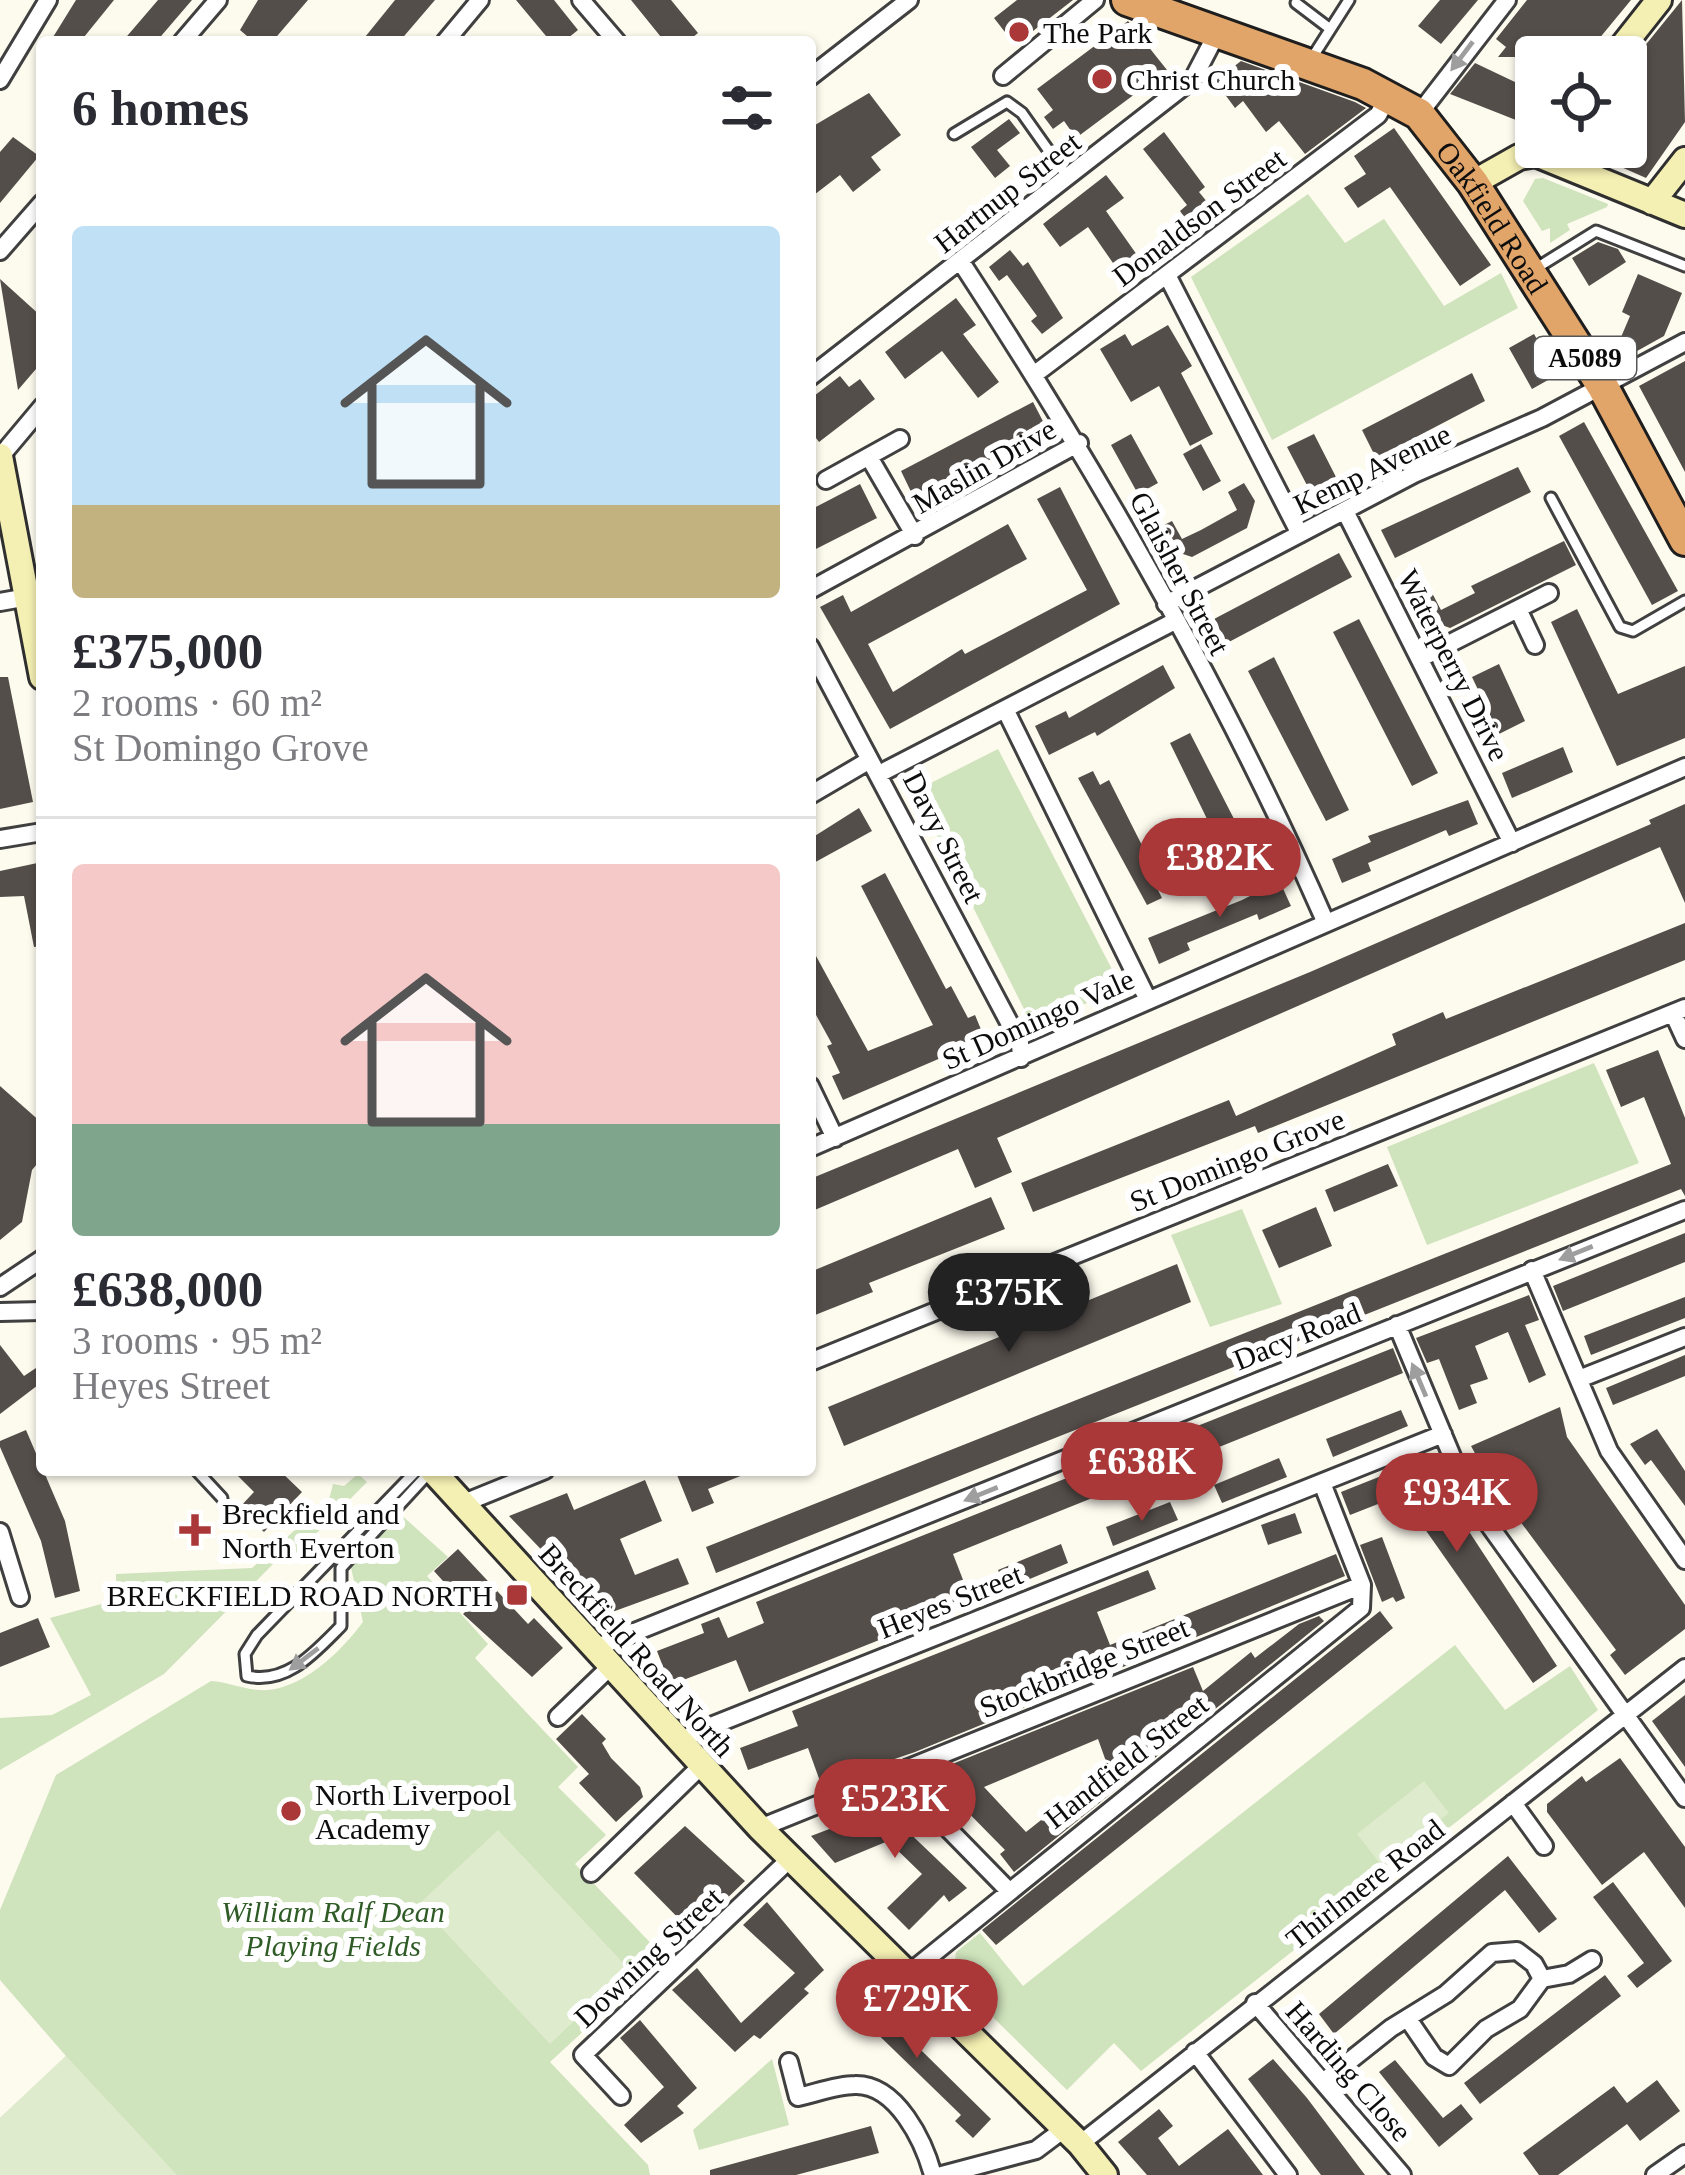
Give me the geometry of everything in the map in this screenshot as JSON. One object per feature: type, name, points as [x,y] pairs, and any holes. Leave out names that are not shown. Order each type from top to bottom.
[{"type":"highway","name":"A5089","points":[[1126,0],[1389,97]]},
{"type":"highway","name":"Oakfield Road","points":[[1389,97],[1419,114],[1473,183],[1603,387],[1685,541]]},
{"type":"street","points":[[0,80],[49,0]]},
{"type":"street","points":[[187,36],[218,0]]},
{"type":"street","points":[[450,36],[480,0]]},
{"type":"street","points":[[581,0],[612,36]]},
{"type":"street","points":[[816,72],[909,0]]},
{"type":"street","points":[[1003,76],[1095,0]]},
{"type":"street","points":[[1419,114],[1507,0]]},
{"type":"street","points":[[1631,36],[1659,0]]},
{"type":"street","name":"Hartnup Street","points":[[816,371],[1193,79],[1217,33]]},
{"type":"street","name":"Donaldson Street","points":[[1035,374],[1378,115],[1389,97]]},
{"type":"street","points":[[1473,183],[1515,159]]},
{"type":"street","points":[[1652,202],[1685,160]]},
{"type":"street","points":[[1577,168],[1685,215]]},
{"type":"street","points":[[0,251],[36,210]]},
{"type":"street","name":"Glaisher Street","points":[[961,262],[1079,443],[1273,803],[1326,923]]},
{"type":"street","points":[[1167,275],[1300,534]]},
{"type":"street","name":"Kemp Avenue","points":[[816,792],[1006,711],[1300,534],[1603,387],[1685,342]]},
{"type":"street","points":[[36,414],[0,457],[36,643]]},
{"type":"street","points":[[826,480],[900,439]]},
{"type":"street","name":"Maslin Drive","points":[[816,587],[1079,443]]},
{"type":"street","name":"Maslin Drive","points":[[869,458],[915,536]]},
{"type":"street","name":"Waterperry Drive","points":[[1345,512],[1423,657],[1512,843]]},
{"type":"street","points":[[1423,657],[1549,593]]},
{"type":"street","points":[[0,602],[28,597]]},
{"type":"street","points":[[1518,609],[1535,645]]},
{"type":"street","name":"Davy Street","points":[[816,658],[1020,1042],[1021,1058]]},
{"type":"street","points":[[1006,711],[1148,1000]]},
{"type":"street","name":"St Domingo Vale","points":[[816,1146],[1685,767]]},
{"type":"street","points":[[0,838],[36,833]]},
{"type":"street","points":[[1679,1010],[1685,1039]]},
{"type":"street","name":"St Domingo Grove","points":[[816,1361],[1679,1010]]},
{"type":"street","points":[[816,1098],[835,1138]]},
{"type":"street","name":"Dacy Road","points":[[603,1657],[1397,1324],[1685,1210]]},
{"type":"street","points":[[0,1287],[36,1263]]},
{"type":"street","points":[[1532,1270],[1609,1451],[1685,1560]]},
{"type":"street","points":[[0,1312],[36,1311]]},
{"type":"street","points":[[1397,1324],[1468,1497],[1685,1798]]},
{"type":"street","points":[[1579,1379],[1685,1337]]},
{"type":"street","name":"Heyes Street","points":[[680,1743],[732,1717],[1443,1434]]},
{"type":"street","name":"Breckfield Road North","points":[[438,1476],[760,1828],[1105,2175]]},
{"type":"street","points":[[464,1503],[529,1476]]},
{"type":"street","points":[[1322,1483],[1362,1585]]},
{"type":"street","points":[[0,1532],[6,1569],[20,1597]]},
{"type":"street","name":"Stockbridge Street","points":[[760,1828],[1362,1585]]},
{"type":"street","name":"Handfield Street","points":[[908,1974],[1007,1889],[1361,1609],[1362,1585]]},
{"type":"street","points":[[558,1717],[603,1657]]},
{"type":"street","name":"Thirlmere Road","points":[[942,2175],[1072,2137],[1195,2052],[1685,1667]]},
{"type":"street","points":[[590,1873],[701,1766]]},
{"type":"street","points":[[908,1768],[921,1801],[1007,1889]]},
{"type":"street","points":[[1514,1803],[1544,1846]]},
{"type":"street","name":"Downing Street","points":[[621,2096],[583,2055],[791,1858]]},
{"type":"street","points":[[1323,2082],[1492,1953],[1516,1951],[1534,1964],[1542,1979]]},
{"type":"street","points":[[1408,2019],[1434,2057],[1449,2066],[1486,2029],[1520,2009],[1542,1979],[1569,1973],[1592,1960]]},
{"type":"street","name":"Harding Close","points":[[1255,2003],[1402,2175]]},
{"type":"street","points":[[1195,2052],[1288,2175]]},
{"type":"street","points":[[789,2062],[798,2097],[853,2084],[881,2096],[921,2136],[933,2175]]},
{"type":"street","points":[[1655,2175],[1685,2154]]},
{"type":"lane","points":[[1308,64],[1349,0]]},
{"type":"lane","points":[[1296,3],[1329,28]]},
{"type":"lane","points":[[954,134],[1007,102],[1022,113],[1068,178]]},
{"type":"lane","points":[[1530,272],[1596,231],[1685,266]]},
{"type":"lane","points":[[1551,498],[1620,627],[1634,631],[1685,602]]},
{"type":"lane","points":[[202,1476],[222,1498]]},
{"type":"lane","points":[[411,1476],[257,1635],[244,1654],[247,1676],[263,1679],[287,1672],[340,1626],[340,1568],[426,1476]]},
{"type":"green space","points":[[1543,178],[1607,207],[1567,224],[1570,230],[1550,243],[1550,228],[1542,231],[1523,201],[1535,179]]},
{"type":"green space","points":[[1308,194],[1345,243],[1384,219],[1444,306],[1501,273],[1518,308],[1272,440],[1191,277]]},
{"type":"green space","points":[[998,749],[1118,981],[1117,991],[1032,1025],[915,791]]},
{"type":"green space","points":[[1594,1063],[1639,1163],[1427,1245],[1387,1147]]},
{"type":"green space","points":[[1242,1209],[1282,1304],[1210,1327],[1171,1235]]},
{"type":"green space","points":[[356,1476],[367,1482],[296,1554],[280,1557],[164,1674],[0,1770],[0,1718],[52,1715],[91,1695],[50,1618],[116,1600],[116,1574],[252,1568],[329,1500],[333,1484],[344,1486]]},
{"type":"green space","name":"William Ralf Dean Playing Fields","points":[[398,1512],[448,1557],[427,1576],[488,1644],[475,1658],[578,1767],[558,1787],[606,1835],[575,1864],[664,1957],[550,2062],[648,2165],[650,2175],[0,2175],[0,2118],[66,2056],[0,1980],[0,1910],[56,1775],[211,1681],[274,1689],[318,1668],[363,1622],[350,1563]]},
{"type":"green space","points":[[1455,1645],[1505,1710],[1570,1666],[1598,1710],[1141,2071],[1114,2043],[1067,2090],[953,1978],[956,1952],[980,1933],[1023,1986]]},
{"type":"green space","points":[[1424,1781],[1449,1813],[1381,1865],[1357,1834]]},
{"type":"green space","points":[[498,1830],[629,1969],[550,2044],[419,1904]]},
{"type":"green space","points":[[66,2056],[177,2175],[0,2175],[0,2118]]},
{"type":"green space","points":[[772,2059],[789,2125],[699,2150],[693,2130]]},
{"type":"building","points":[[76,0],[114,0],[85,36],[54,36]]},
{"type":"building","points":[[158,0],[192,0],[161,36],[127,36]]},
{"type":"building","points":[[258,0],[308,0],[277,36],[247,36],[240,30]]},
{"type":"building","points":[[395,0],[435,0],[404,36],[366,36]]},
{"type":"building","points":[[516,0],[554,0],[578,30],[570,36],[546,36]]},
{"type":"building","points":[[631,0],[671,0],[698,33],[660,36]]},
{"type":"building","name":"The Park","points":[[1017,0],[1073,0],[1015,45],[994,18]]},
{"type":"building","points":[[1440,0],[1478,0],[1441,44],[1418,26]]},
{"type":"building","points":[[1527,0],[1631,0],[1601,36],[1515,36],[1515,57],[1498,57],[1506,47],[1496,39]]},
{"type":"building","points":[[1682,0],[1685,122],[1646,178],[1623,168],[1647,168],[1647,43]]},
{"type":"building","name":"Christ Church","points":[[1128,21],[1167,70],[1076,138],[1064,121],[1053,129],[1044,117],[1053,110],[1037,89]]},
{"type":"building","points":[[1241,61],[1366,108],[1305,154],[1279,121],[1266,132],[1243,101],[1235,108],[1215,81]]},
{"type":"building","points":[[1475,63],[1515,82],[1515,120],[1450,94]]},
{"type":"building","points":[[869,93],[901,135],[871,157],[881,170],[853,192],[840,175],[816,193],[816,124]]},
{"type":"building","points":[[1009,119],[1020,133],[997,150],[1010,166],[995,178],[971,147]]},
{"type":"building","points":[[1394,128],[1491,265],[1460,286],[1390,187],[1358,208],[1344,188],[1366,174],[1354,156]]},
{"type":"building","points":[[1164,132],[1205,187],[1199,192],[1212,208],[1190,225],[1180,211],[1187,205],[1143,149]]},
{"type":"building","points":[[13,137],[36,154],[36,160],[0,203],[0,152]]},
{"type":"building","points":[[1106,175],[1124,198],[1106,211],[1142,262],[1122,276],[1088,227],[1060,247],[1043,224]]},
{"type":"building","points":[[1598,242],[1618,249],[1626,262],[1589,286],[1572,258]]},
{"type":"building","points":[[1010,250],[1023,266],[1028,262],[1063,318],[1042,334],[1031,321],[1037,316],[1007,275],[999,281],[989,267]]},
{"type":"building","points":[[1638,274],[1682,293],[1664,336],[1621,360],[1616,349],[1630,316],[1622,312]]},
{"type":"building","points":[[0,279],[36,312],[36,369],[18,390]]},
{"type":"building","points":[[956,298],[976,325],[963,334],[999,382],[978,398],[942,351],[905,379],[885,352]]},
{"type":"building","points":[[1168,325],[1192,366],[1181,373],[1213,434],[1190,446],[1159,386],[1131,402],[1100,349],[1125,334],[1132,346]]},
{"type":"building","points":[[1534,334],[1557,375],[1532,389],[1509,348]]},
{"type":"building","points":[[1685,361],[1685,472],[1639,386]]},
{"type":"building","points":[[1472,373],[1485,401],[1376,458],[1362,430]]},
{"type":"building","points":[[840,376],[849,387],[860,379],[875,399],[819,442],[816,394]]},
{"type":"building","points":[[1033,402],[1047,429],[915,500],[901,471]]},
{"type":"building","points":[[1584,422],[1678,591],[1652,605],[1559,436]]},
{"type":"building","points":[[1131,434],[1158,483],[1138,494],[1111,445]]},
{"type":"building","points":[[1314,434],[1336,477],[1310,491],[1287,447]]},
{"type":"building","points":[[1201,444],[1221,481],[1203,491],[1183,454]]},
{"type":"building","points":[[1518,467],[1531,492],[1395,558],[1381,530]]},
{"type":"building","points":[[1244,483],[1255,501],[1247,528],[1192,557],[1165,548],[1156,529],[1172,521],[1182,539],[1201,530],[1237,510],[1228,492]]},
{"type":"building","points":[[860,484],[877,518],[816,549],[816,507]]},
{"type":"building","points":[[1060,487],[1120,604],[890,729],[820,607],[843,595],[851,612],[1008,524],[1027,559],[868,644],[893,692],[962,649],[965,654],[1087,590],[1037,499]]},
{"type":"building","points":[[1564,541],[1576,565],[1450,628],[1423,618],[1415,600],[1431,591],[1441,610],[1475,593],[1471,586]]},
{"type":"building","points":[[1339,553],[1352,577],[1227,643],[1214,619]]},
{"type":"building","points":[[1577,609],[1618,694],[1685,666],[1685,738],[1617,766],[1551,622]]},
{"type":"building","points":[[1359,619],[1438,773],[1412,786],[1333,632]]},
{"type":"building","points":[[1274,657],[1349,810],[1326,821],[1248,671]]},
{"type":"building","points":[[1499,664],[1525,721],[1499,734],[1472,677]]},
{"type":"building","points":[[1163,665],[1175,688],[1097,736],[1095,732],[1049,755],[1035,726],[1066,711],[1069,718]]},
{"type":"building","points":[[0,677],[8,677],[33,802],[0,809]]},
{"type":"building","points":[[1190,733],[1253,856],[1238,864],[1234,857],[1227,860],[1170,743]]},
{"type":"building","points":[[1563,747],[1573,772],[1512,798],[1502,773]]},
{"type":"building","points":[[1093,771],[1100,785],[1109,780],[1160,881],[1155,884],[1162,898],[1147,905],[1078,778]]},
{"type":"building","points":[[1468,800],[1478,824],[1449,836],[1446,830],[1368,863],[1371,871],[1342,883],[1332,859],[1371,842],[1368,836]]},
{"type":"building","points":[[1685,804],[1685,903],[1660,847],[997,1138],[1012,1172],[975,1188],[958,1149],[816,1209],[816,1177],[1310,972],[1651,824],[1649,820]]},
{"type":"building","points":[[859,808],[872,831],[816,862],[816,835]]},
{"type":"building","points":[[36,863],[36,947],[24,896],[0,897],[0,871]]},
{"type":"building","points":[[885,873],[946,989],[951,986],[968,1018],[975,1015],[985,1039],[843,1100],[832,1076],[840,1073],[827,1046],[832,1044],[816,1015],[816,956],[868,1051],[933,1025],[861,886]]},
{"type":"building","points":[[1265,879],[1269,887],[1280,882],[1291,906],[1259,920],[1257,914],[1187,943],[1190,950],[1159,964],[1148,938],[1254,894],[1249,886]]},
{"type":"building","points":[[1685,923],[1685,960],[1258,1133],[1255,1126],[1033,1212],[1021,1183],[1229,1100],[1236,1116],[1396,1045],[1392,1034],[1443,1012],[1446,1019]]},
{"type":"building","points":[[1658,1050],[1685,1118],[1685,1196],[1681,1189],[716,1573],[706,1547],[1671,1164],[1644,1097],[1621,1107],[1606,1070]]},
{"type":"building","points":[[0,1086],[36,1118],[36,1165],[22,1222],[0,1240]]},
{"type":"building","points":[[1388,1164],[1398,1186],[1334,1212],[1325,1190]]},
{"type":"building","points":[[991,1197],[1005,1229],[869,1283],[873,1292],[816,1315],[816,1270]]},
{"type":"building","points":[[1316,1207],[1332,1246],[1279,1268],[1262,1230]]},
{"type":"building","points":[[1685,1233],[1685,1262],[1563,1311],[1553,1286]]},
{"type":"building","points":[[1177,1264],[1191,1302],[844,1446],[828,1407]]},
{"type":"building","points":[[1529,1295],[1539,1320],[1525,1325],[1546,1375],[1529,1383],[1508,1332],[1475,1346],[1488,1379],[1470,1385],[1477,1403],[1459,1410],[1439,1359],[1427,1363],[1416,1338]]},
{"type":"building","points":[[1685,1297],[1685,1318],[1591,1355],[1584,1336]]},
{"type":"building","points":[[0,1345],[24,1376],[36,1368],[36,1387],[0,1414]]},
{"type":"building","points":[[1393,1348],[1403,1373],[953,1554],[972,1603],[749,1692],[736,1660],[670,1685],[657,1651],[704,1633],[701,1624],[719,1617],[728,1638],[764,1623],[756,1602]]},
{"type":"building","points":[[1685,1355],[1685,1376],[1613,1405],[1606,1388]]},
{"type":"building","points":[[1560,1407],[1567,1437],[1685,1605],[1685,1629],[1625,1675],[1610,1655],[1616,1650],[1490,1481],[1471,1446]]},
{"type":"building","points":[[1401,1410],[1408,1426],[1333,1457],[1326,1439]]},
{"type":"building","points":[[1657,1429],[1685,1471],[1685,1506],[1651,1460],[1645,1465],[1630,1444]]},
{"type":"building","points":[[26,1430],[36,1453],[36,1476],[46,1476],[65,1521],[80,1591],[55,1598],[41,1541],[0,1441]]},
{"type":"building","points":[[1434,1455],[1443,1478],[1436,1481],[1557,1666],[1533,1683],[1401,1495],[1350,1515],[1341,1492]]},
{"type":"building","points":[[1279,1458],[1287,1477],[1222,1503],[1214,1485]]},
{"type":"building","points":[[238,1476],[285,1476],[302,1492],[264,1532],[239,1508],[254,1492]]},
{"type":"building","points":[[677,1476],[740,1476],[708,1489],[714,1503],[692,1512]]},
{"type":"building","points":[[645,1480],[662,1521],[620,1539],[635,1575],[678,1558],[689,1584],[604,1615],[509,1516],[567,1493],[574,1510]]},
{"type":"building","points":[[1170,1502],[1178,1520],[1113,1546],[1106,1527]]},
{"type":"building","points":[[1295,1513],[1302,1533],[1268,1545],[1261,1525]]},
{"type":"building","points":[[1382,1537],[1405,1598],[1396,1602],[1393,1597],[1382,1602],[1360,1545]]},
{"type":"building","points":[[1061,1544],[1068,1563],[1006,1589],[998,1570]]},
{"type":"building","points":[[458,1549],[528,1624],[534,1618],[563,1648],[532,1677],[463,1614],[468,1609],[434,1571]]},
{"type":"building","points":[[1336,1554],[1345,1576],[915,1752],[821,1784],[808,1748],[748,1770],[740,1748],[798,1726],[792,1711],[1148,1570],[1156,1589],[1097,1612],[1110,1645]]},
{"type":"building","points":[[1380,1611],[1393,1628],[996,1945],[982,1930]]},
{"type":"building","points":[[1319,1616],[1324,1621],[1014,1872],[1000,1854],[1005,1850],[945,1789],[934,1794],[925,1775],[1193,1667],[1203,1691],[1251,1652],[1255,1658],[1299,1624]],"holes":[[[1098,1739],[1108,1767],[1026,1832],[984,1787]]]},
{"type":"building","points":[[38,1618],[50,1647],[0,1667],[0,1633]]},
{"type":"building","points":[[1685,1695],[1685,1767],[1652,1721]]},
{"type":"building","points":[[582,1714],[606,1739],[602,1743],[611,1758],[640,1787],[643,1797],[616,1822],[579,1783],[589,1774],[556,1739]]},
{"type":"building","points":[[1620,1758],[1685,1847],[1685,1908],[1644,1852],[1602,1885],[1547,1812],[1547,1804],[1582,1776],[1586,1782]]},
{"type":"building","points":[[890,1806],[897,1821],[967,1888],[949,1902],[944,1895],[909,1930],[887,1908],[922,1874],[888,1841],[835,1863],[811,1836]]},
{"type":"building","points":[[685,1826],[745,1881],[692,1932],[634,1873]]},
{"type":"building","points":[[1508,1856],[1557,1919],[1539,1933],[1505,1890],[1334,2034],[1319,2014]]},
{"type":"building","points":[[1613,1882],[1672,1961],[1637,1988],[1627,1976],[1644,1963],[1593,1897]]},
{"type":"building","points":[[767,1902],[824,1970],[804,1989],[809,1993],[760,2039],[754,2035],[735,2052],[672,1990],[697,1968],[741,2023],[795,1973],[743,1925]]},
{"type":"building","points":[[1605,1975],[1621,1996],[1480,2104],[1464,2083]]},
{"type":"building","points":[[859,1989],[991,2119],[973,2138],[955,2121],[961,2115],[862,2019],[856,2026],[840,2009]]},
{"type":"building","points":[[640,2020],[697,2088],[677,2106],[684,2113],[641,2143],[624,2125],[664,2087],[620,2038]]},
{"type":"building","points":[[1273,2059],[1365,2175],[1321,2175],[1248,2079]]},
{"type":"building","points":[[1395,2060],[1443,2118],[1461,2104],[1473,2119],[1439,2147],[1379,2072]]},
{"type":"building","points":[[1657,2080],[1680,2111],[1640,2141],[1627,2124],[1558,2175],[1539,2175],[1523,2153],[1614,2086],[1627,2103]]},
{"type":"building","points":[[1159,2109],[1173,2126],[1158,2138],[1179,2166],[1228,2129],[1263,2175],[1147,2175],[1118,2142]]},
{"type":"building","points":[[871,2126],[879,2153],[796,2175],[710,2175],[710,2170]]},
{"type":"place","name":"The Park","points":[[1019,32]]},
{"type":"place","name":"Christ Church","points":[[1102,79]]},
{"type":"place","name":"Breckfield and North Everton","points":[[195,1530]]},
{"type":"place","name":"BRECKFIELD ROAD NORTH","points":[[517,1595]]},
{"type":"place","name":"North Liverpool Academy","points":[[291,1811]]}]
